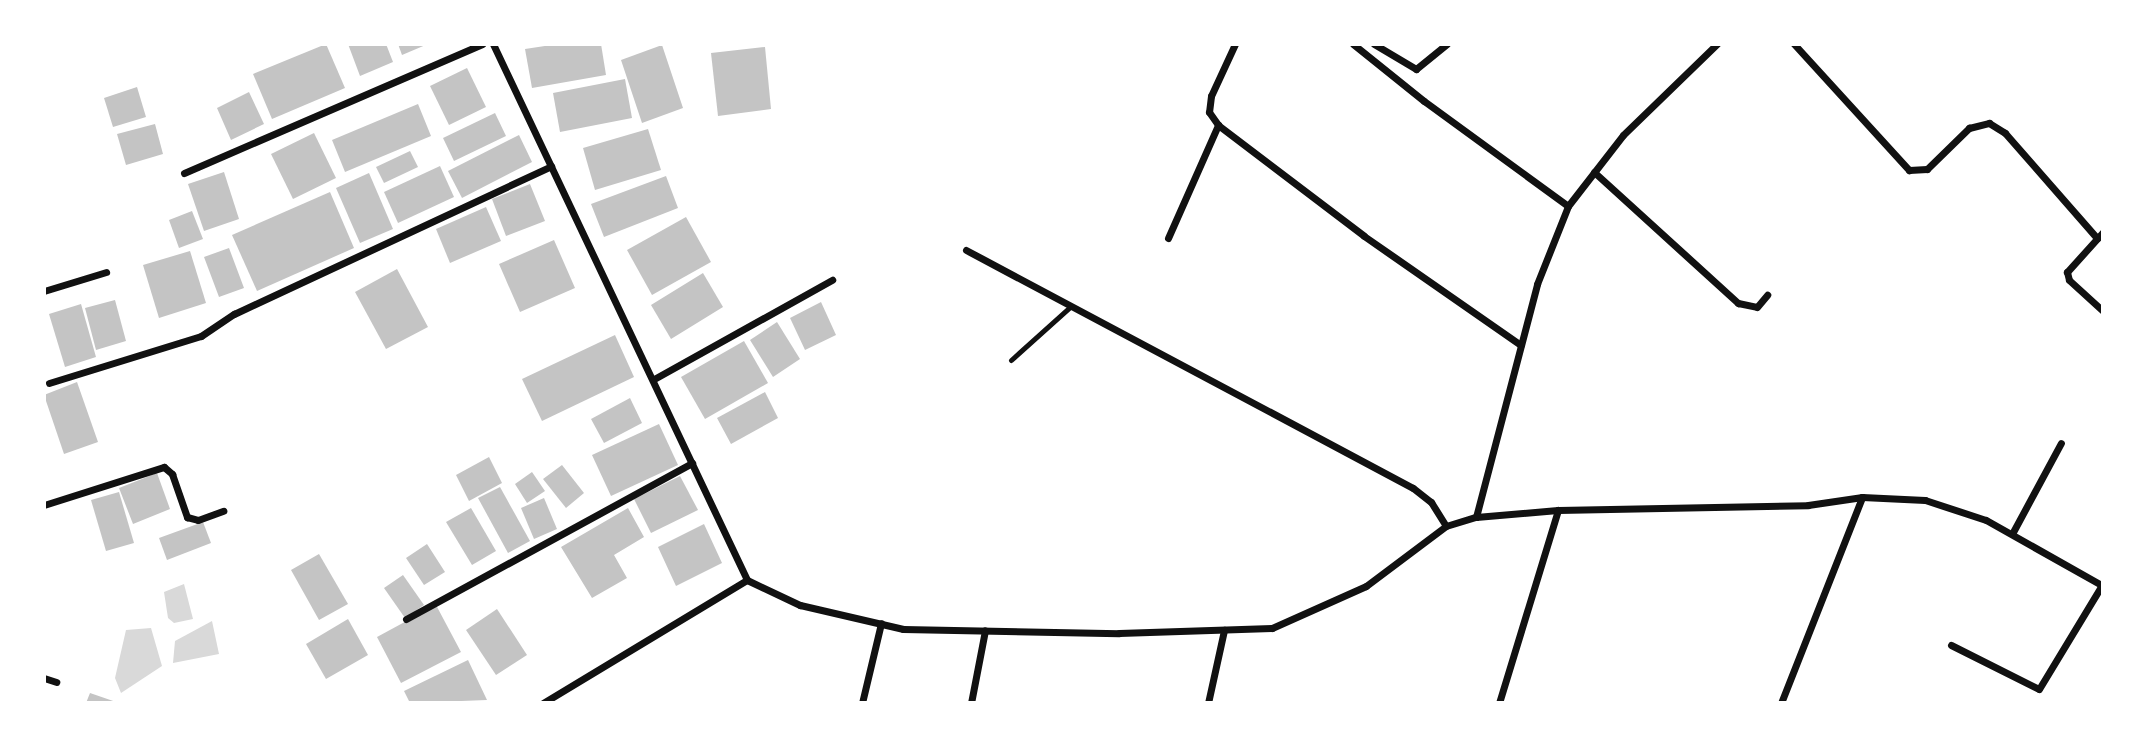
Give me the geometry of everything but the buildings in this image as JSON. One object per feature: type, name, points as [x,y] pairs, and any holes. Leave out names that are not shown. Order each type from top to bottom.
[{"type":"street","points":[[184,173],[482,44]]},
{"type":"street","points":[[494,44],[747,580],[800,605],[903,629],[1272,628],[1367,586],[1446,526],[1476,517],[1558,510],[1808,505],[1862,497],[1925,500],[2013,532],[2103,586],[2039,689],[1951,645]]},
{"type":"street","points":[[1235,44],[1211,96],[1209,112],[1218,125],[1364,236],[1521,345]]},
{"type":"street","points":[[1353,44],[1424,102],[1568,206]]},
{"type":"street","points":[[1374,44],[1416,69],[1447,44]]},
{"type":"street","points":[[1476,517],[1536,284],[1568,206],[1623,135],[1717,44]]},
{"type":"street","points":[[1794,44],[1909,170],[1927,169],[1969,128],[1989,123],[2005,134],[2100,235],[2067,272],[2069,280],[2103,311]]},
{"type":"street","points":[[1168,238],[1218,125]]},
{"type":"street","points":[[50,383],[201,335],[233,314],[551,166]]},
{"type":"street","points":[[1594,172],[1738,303],[1757,307],[1767,295]]},
{"type":"street","points":[[967,250],[1413,488],[1431,502],[1446,526]]},
{"type":"street","points":[[44,291],[106,272]]},
{"type":"street","points":[[654,379],[832,280]]},
{"type":"street","points":[[2013,532],[2061,443]]},
{"type":"street","points":[[406,619],[692,463]]},
{"type":"street","points":[[44,505],[164,467],[172,474],[187,517],[198,520],[223,511]]},
{"type":"street","points":[[1781,703],[1862,497]]},
{"type":"street","points":[[1499,703],[1558,510]]},
{"type":"street","points":[[543,703],[747,580]]},
{"type":"street","points":[[862,703],[881,623]]},
{"type":"street","points":[[971,703],[985,630]]},
{"type":"street","points":[[1208,703],[1224,630]]},
{"type":"street","points":[[44,678],[56,682]]},
{"type":"street","points":[[555,696],[560,703]]},
{"type":"lane","points":[[1011,360],[1071,306]]},
{"type":"shaded area","points":[[184,584],[193,619],[174,623],[168,618],[164,592]]},
{"type":"shaded area","points":[[212,621],[219,654],[173,663],[175,641]]},
{"type":"shaded area","points":[[151,628],[162,666],[121,693],[115,678],[126,630]]}]
